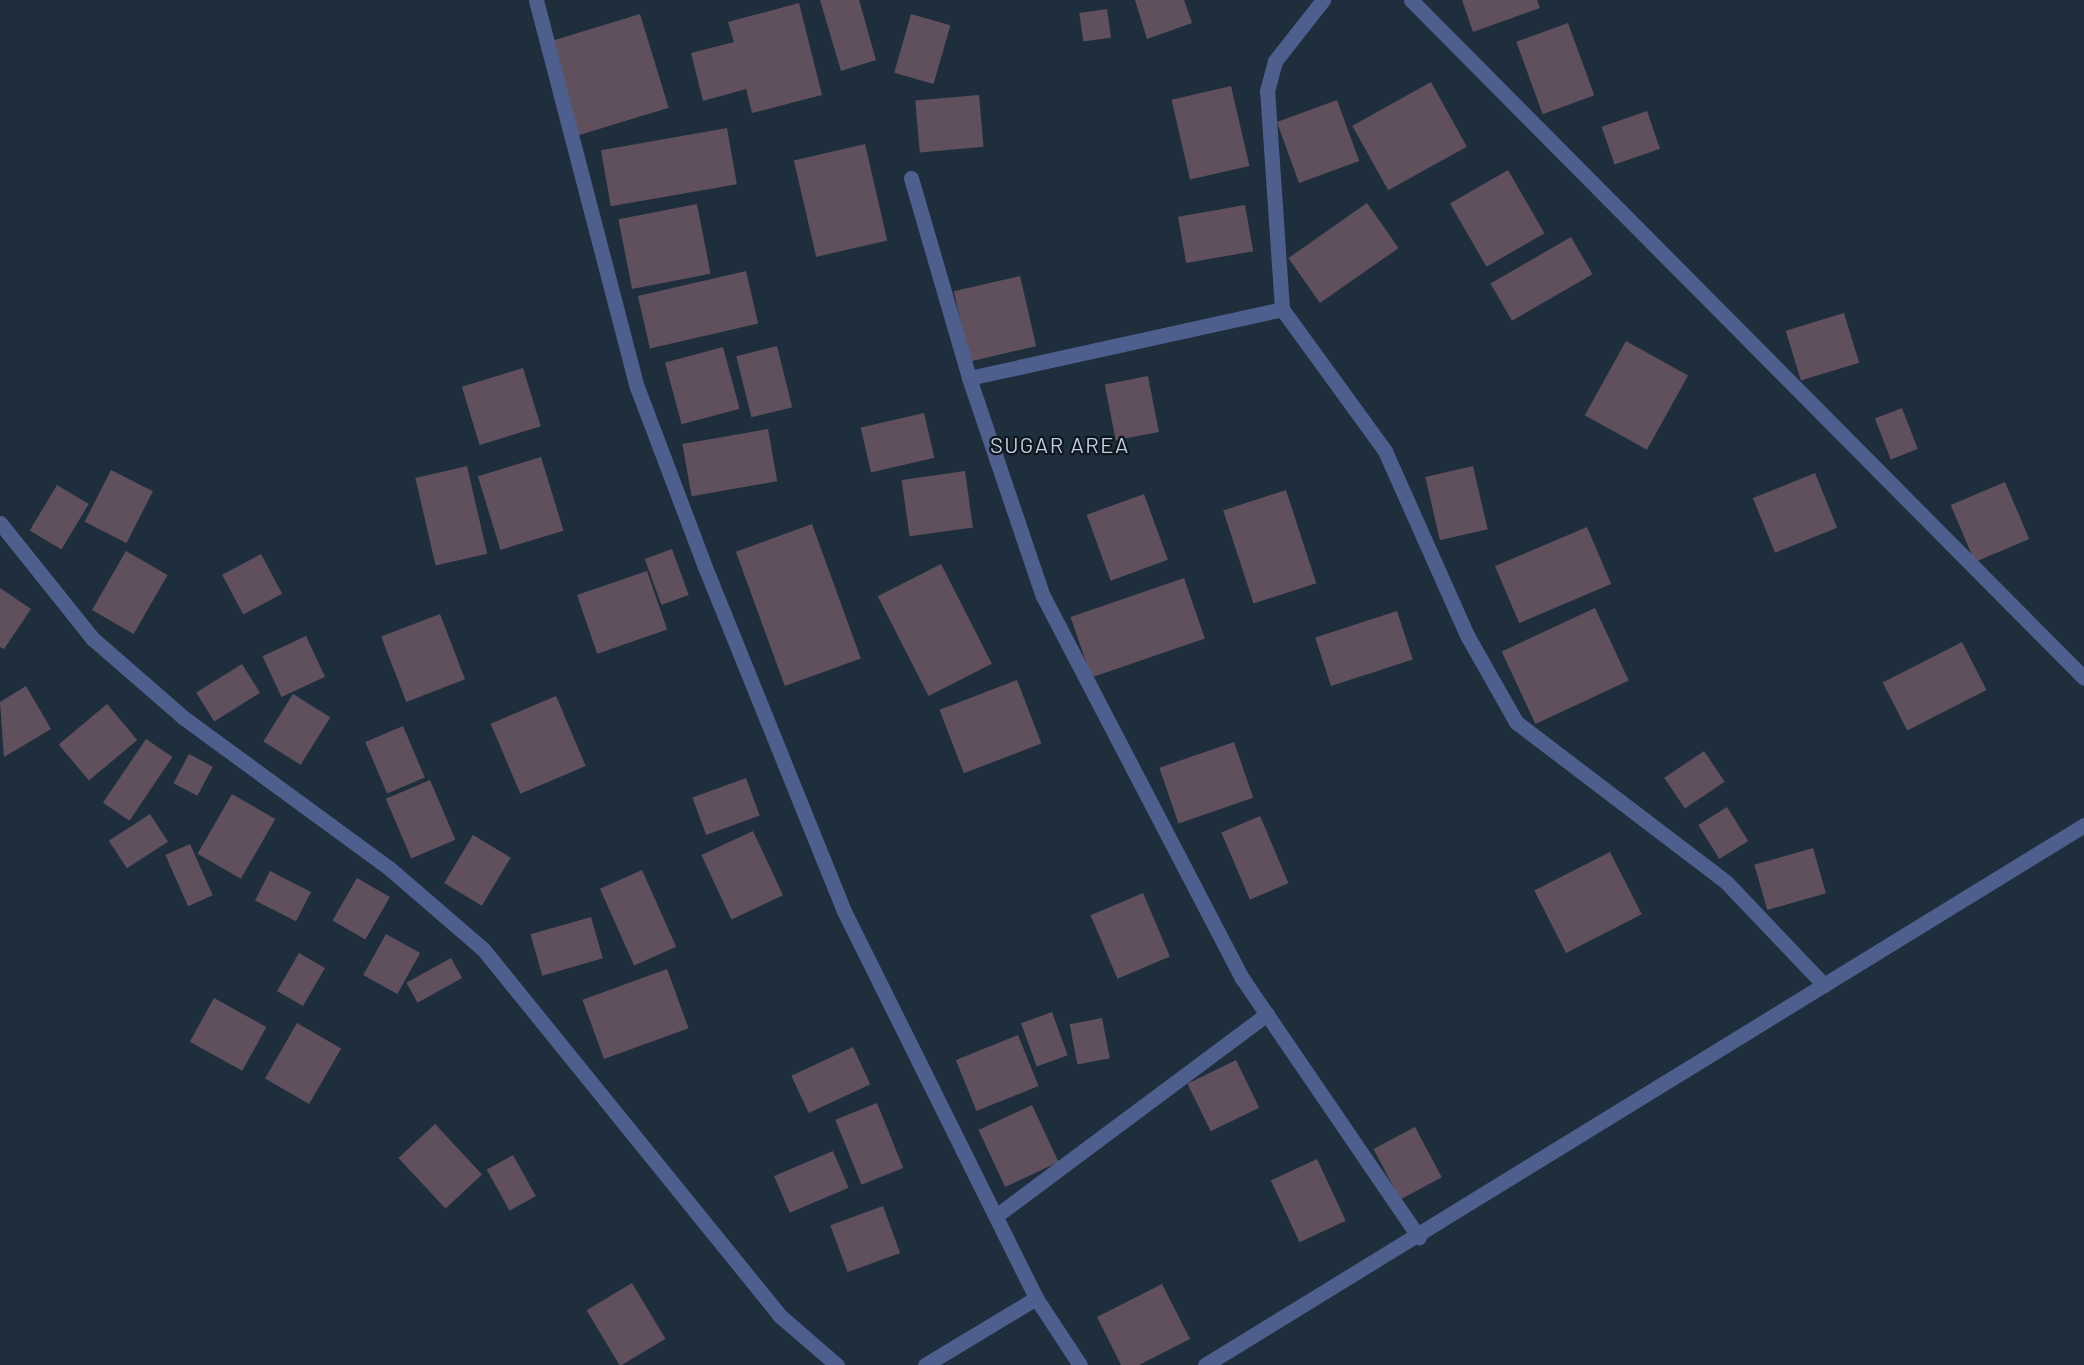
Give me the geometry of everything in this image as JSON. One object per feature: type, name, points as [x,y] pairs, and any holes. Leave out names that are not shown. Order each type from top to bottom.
[{"type":"street","points":[[536,0],[641,398],[843,909],[1035,1298],[1080,1365]]},
{"type":"street","points":[[1323,0],[1275,61],[1267,92],[1282,309],[1385,451],[1468,637],[1516,722],[1726,883],[1824,986]]},
{"type":"street","points":[[1411,0],[2084,678]]},
{"type":"street","points":[[911,178],[969,378],[1044,596],[1242,978],[1419,1237]]},
{"type":"street","points":[[969,378],[1282,309]]},
{"type":"street","points":[[0,523],[92,638],[184,718],[389,868],[483,949],[779,1315],[837,1365]]},
{"type":"street","points":[[1205,1365],[1419,1237],[2084,825]]},
{"type":"street","points":[[996,1216],[1267,1014]]},
{"type":"street","points":[[925,1365],[1035,1298]]},
{"type":"building","points":[[820,0],[859,0],[876,60],[841,71]]},
{"type":"building","points":[[1135,0],[1184,0],[1192,23],[1147,39]]},
{"type":"building","points":[[1462,0],[1537,0],[1540,8],[1473,32]]},
{"type":"building","points":[[799,3],[822,95],[752,113],[746,89],[703,101],[691,53],[734,42],[728,22]]},
{"type":"building","points":[[1107,9],[1111,38],[1083,42],[1079,13]]},
{"type":"building","points":[[640,14],[669,108],[578,135],[549,42]]},
{"type":"building","points":[[911,14],[950,25],[934,84],[894,73]]},
{"type":"building","points":[[1568,23],[1594,95],[1543,114],[1516,42]]},
{"type":"building","points":[[1431,82],[1467,147],[1388,190],[1352,126]]},
{"type":"building","points":[[1231,86],[1249,166],[1190,180],[1172,100]]},
{"type":"building","points":[[979,95],[984,147],[920,152],[915,101]]},
{"type":"building","points":[[1337,100],[1359,161],[1299,183],[1277,122]]},
{"type":"building","points":[[1647,111],[1660,149],[1615,164],[1602,127]]},
{"type":"building","points":[[727,128],[737,184],[611,206],[601,150]]},
{"type":"building","points":[[865,144],[887,240],[816,257],[794,160]]},
{"type":"building","points":[[1508,170],[1544,233],[1486,267],[1450,204]]},
{"type":"building","points":[[1367,203],[1399,248],[1320,303],[1288,258]]},
{"type":"building","points":[[697,204],[711,274],[632,289],[618,219]]},
{"type":"building","points":[[1245,205],[1253,251],[1186,263],[1178,217]]},
{"type":"building","points":[[1571,237],[1592,274],[1512,321],[1490,284]]},
{"type":"building","points":[[746,271],[758,324],[650,349],[638,296]]},
{"type":"building","points":[[1020,276],[1036,346],[970,361],[954,291]]},
{"type":"building","points":[[1844,313],[1859,363],[1801,381],[1786,331]]},
{"type":"building","points":[[1626,341],[1688,375],[1647,450],[1585,415]]},
{"type":"building","points":[[777,346],[792,407],[751,417],[736,356]]},
{"type":"building","points":[[723,347],[740,409],[682,424],[665,363]]},
{"type":"building","points":[[523,368],[541,426],[480,445],[462,387]]},
{"type":"building","points":[[1148,376],[1159,432],[1116,440],[1105,384]]},
{"type":"building","points":[[1902,408],[1918,449],[1891,459],[1875,418]]},
{"type":"building","points":[[924,413],[934,458],[871,472],[861,428]]},
{"type":"building","points":[[768,429],[777,481],[692,496],[682,444]]},
{"type":"building","points":[[541,457],[564,531],[500,550],[478,476]]},
{"type":"building","points":[[467,466],[487,554],[436,566],[415,478]]},
{"type":"building","points":[[1473,466],[1488,529],[1440,540],[1425,477]]},
{"type":"building","points":[[111,470],[153,491],[127,543],[85,522]]},
{"type":"building","points":[[965,471],[973,527],[910,536],[902,480]]},
{"type":"building","points":[[1815,473],[1837,528],[1775,553],[1753,498]]},
{"type":"building","points":[[2005,482],[2029,539],[1975,562],[1951,505]]},
{"type":"building","points":[[57,485],[89,504],[61,549],[30,530]]},
{"type":"building","points":[[1286,490],[1316,583],[1254,604],[1223,510]]},
{"type":"building","points":[[1144,494],[1168,560],[1111,581],[1087,515]]},
{"type":"building","points":[[812,524],[861,658],[785,686],[736,552]]},
{"type":"building","points":[[1587,527],[1611,584],[1519,623],[1495,566]]},
{"type":"building","points":[[672,549],[689,595],[662,605],[645,559]]},
{"type":"building","points":[[126,551],[168,575],[134,634],[92,610]]},
{"type":"building","points":[[261,554],[282,594],[243,614],[222,575]]},
{"type":"building","points":[[941,564],[992,664],[929,696],[878,596]]},
{"type":"building","points":[[647,571],[667,630],[597,654],[577,595]]},
{"type":"building","points":[[1184,578],[1205,639],[1091,678],[1071,617]]},
{"type":"building","points":[[0,588],[31,609],[4,649],[0,647]]},
{"type":"building","points":[[1595,608],[1629,681],[1535,724],[1502,652]]},
{"type":"building","points":[[1397,611],[1413,660],[1331,686],[1315,638]]},
{"type":"building","points":[[440,614],[465,679],[406,702],[381,637]]},
{"type":"building","points":[[306,636],[325,677],[282,697],[262,656]]},
{"type":"building","points":[[1962,642],[1987,690],[1907,731],[1883,682]]},
{"type":"building","points":[[242,664],[260,693],[214,721],[196,693]]},
{"type":"building","points":[[1017,680],[1041,743],[964,773],[940,710]]},
{"type":"building","points":[[26,686],[51,729],[4,757],[0,702]]},
{"type":"building","points":[[293,694],[330,717],[301,765],[263,741]]},
{"type":"building","points":[[556,696],[586,766],[520,794],[491,724]]},
{"type":"building","points":[[107,704],[137,740],[89,780],[59,744]]},
{"type":"building","points":[[403,726],[425,778],[387,794],[365,742]]},
{"type":"building","points":[[146,739],[173,757],[129,821],[103,803]]},
{"type":"building","points":[[1234,742],[1253,798],[1179,824],[1159,768]]},
{"type":"building","points":[[1704,751],[1725,782],[1685,809],[1664,778]]},
{"type":"building","points":[[189,754],[213,767],[197,796],[174,783]]},
{"type":"building","points":[[746,778],[760,816],[706,835],[692,797]]},
{"type":"building","points":[[430,780],[455,840],[411,859],[386,799]]},
{"type":"building","points":[[232,794],[275,819],[241,879],[198,854]]},
{"type":"building","points":[[1727,807],[1748,841],[1719,859],[1698,825]]},
{"type":"building","points":[[150,814],[168,842],[127,868],[109,841]]},
{"type":"building","points":[[1260,816],[1289,883],[1250,900],[1221,832]]},
{"type":"building","points":[[753,831],[783,895],[731,919],[701,855]]},
{"type":"building","points":[[473,835],[511,858],[482,906],[444,883]]},
{"type":"building","points":[[190,844],[213,895],[188,906],[165,855]]},
{"type":"building","points":[[1813,848],[1826,893],[1767,910],[1754,865]]},
{"type":"building","points":[[1610,852],[1642,914],[1566,953],[1534,891]]},
{"type":"building","points":[[642,870],[676,947],[634,965],[600,889]]},
{"type":"building","points":[[270,871],[311,892],[296,921],[255,900]]},
{"type":"building","points":[[357,878],[390,897],[365,939],[332,920]]},
{"type":"building","points":[[1143,893],[1170,957],[1117,979],[1091,915]]},
{"type":"building","points":[[591,917],[603,958],[542,976],[530,934]]},
{"type":"building","points":[[386,934],[420,953],[397,994],[363,975]]},
{"type":"building","points":[[299,953],[325,968],[303,1006],[277,991]]},
{"type":"building","points":[[451,958],[462,978],[418,1003],[406,983]]},
{"type":"building","points":[[667,969],[689,1028],[604,1059],[582,1000]]},
{"type":"building","points":[[214,998],[266,1027],[242,1071],[190,1042]]},
{"type":"building","points":[[1052,1012],[1068,1055],[1037,1067],[1021,1023]]},
{"type":"building","points":[[1102,1018],[1110,1058],[1077,1065],[1070,1024]]},
{"type":"building","points":[[297,1023],[341,1048],[309,1104],[265,1078]]},
{"type":"building","points":[[1018,1035],[1039,1086],[976,1111],[956,1060]]},
{"type":"building","points":[[853,1047],[870,1084],[809,1113],[791,1076]]},
{"type":"building","points":[[1236,1060],[1259,1108],[1211,1131],[1187,1084]]},
{"type":"building","points":[[877,1103],[903,1168],[861,1185],[835,1120]]},
{"type":"building","points":[[1032,1105],[1059,1162],[1005,1187],[979,1130]]},
{"type":"building","points":[[435,1124],[482,1174],[445,1209],[398,1158]]},
{"type":"building","points":[[1415,1127],[1442,1177],[1400,1199],[1374,1149]]},
{"type":"building","points":[[833,1151],[849,1188],[790,1213],[774,1176]]},
{"type":"building","points":[[513,1155],[536,1196],[510,1211],[487,1170]]},
{"type":"building","points":[[1317,1159],[1346,1221],[1300,1242],[1271,1181]]},
{"type":"building","points":[[883,1206],[900,1253],[847,1272],[830,1225]]},
{"type":"building","points":[[632,1283],[665,1339],[619,1365],[587,1310]]},
{"type":"building","points":[[1162,1284],[1190,1339],[1139,1365],[1121,1365],[1097,1317]]},
{"type":"district","name":"SUGAR AREA","points":[[1060,445]]}]
